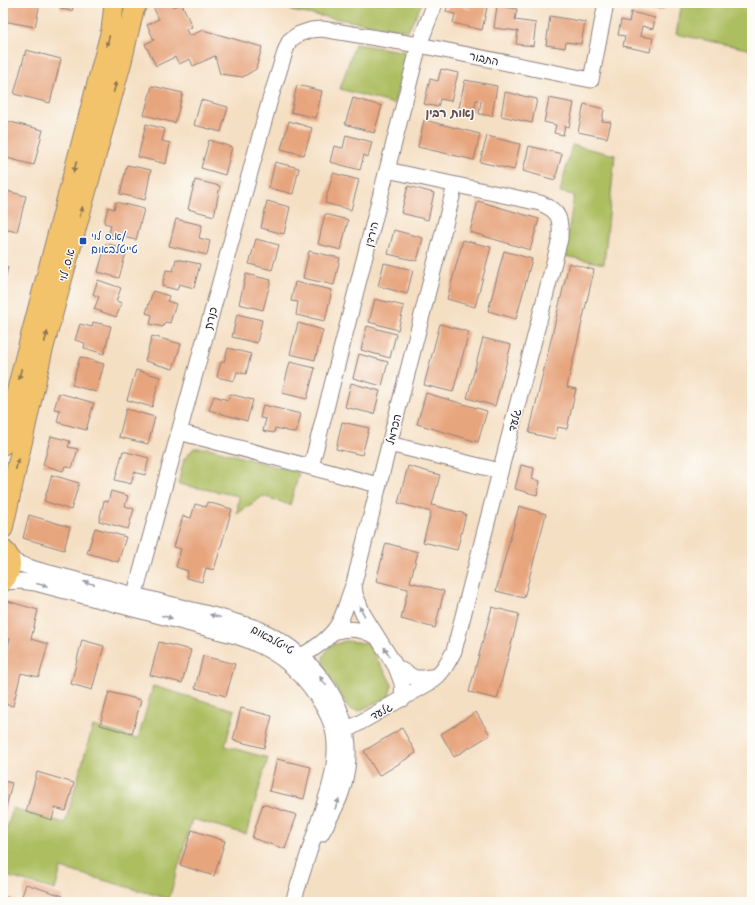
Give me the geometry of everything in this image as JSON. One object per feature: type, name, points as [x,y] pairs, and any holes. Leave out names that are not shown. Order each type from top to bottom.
[{"type":"main road","name":"א.ס. לוי","points":[[3,445],[111,30],[114,3]]},
{"type":"main road","name":"א.ס. לוי","points":[[3,529],[42,354],[122,62],[134,10],[138,3]]},
{"type":"main road","points":[[3,582],[10,571],[11,564],[5,549]]},
{"type":"street","name":"הירדן","points":[[311,467],[419,45],[435,3]]},
{"type":"street","name":"התבור","points":[[299,34],[311,30],[322,29],[419,45],[591,80],[606,3]]},
{"type":"street","name":"כנרת","points":[[133,601],[269,103],[286,49],[290,40],[299,34]]},
{"type":"street","name":"גלעד","points":[[340,732],[403,699],[439,676],[447,665],[454,651],[560,239],[560,221],[550,208],[540,203],[387,170]]},
{"type":"street","name":"הכרמל","points":[[301,656],[333,632],[340,620],[354,583],[455,185]]},
{"type":"street","points":[[179,432],[378,485]]},
{"type":"street","points":[[389,444],[500,471]]},
{"type":"street","name":"טייטלבאום","points":[[5,549],[17,563],[23,566],[253,641],[279,656],[306,680],[329,718],[340,732]]},
{"type":"street","name":"טייטלבאום","points":[[3,582],[21,581],[35,583],[220,617],[258,629],[286,644],[316,671],[335,699],[342,713],[340,732],[335,747],[335,760],[332,775],[302,877],[293,902]]},
{"type":"street","points":[[354,583],[354,594],[358,604],[377,638],[396,667],[402,683],[403,699]]},
{"type":"street","points":[[333,632],[342,629],[354,629],[368,632],[377,638]]},
{"type":"street","points":[[396,667],[415,678],[439,676]]},
{"type":"green space","points":[[294,3],[422,3],[408,31],[291,11]]},
{"type":"green space","points":[[682,3],[752,3],[752,50],[676,34]]},
{"type":"green space","points":[[355,44],[408,52],[394,104],[340,89]]},
{"type":"green space","points":[[572,145],[615,155],[604,264],[565,256],[574,195],[560,192]]},
{"type":"green space","points":[[194,448],[209,448],[299,473],[290,505],[263,496],[237,514],[239,496],[178,484],[184,459]]},
{"type":"green space","points":[[345,641],[367,644],[392,685],[389,696],[359,711],[349,709],[324,668],[323,657],[330,646]]},
{"type":"green space","points":[[153,686],[235,710],[225,746],[268,758],[246,834],[192,819],[169,899],[61,868],[55,890],[3,875],[3,843],[13,808],[65,823],[93,726],[138,739]]},
{"type":"building","points":[[4,3],[40,3],[35,27],[3,21]]},
{"type":"building","points":[[62,3],[74,3],[72,11],[60,9]]},
{"type":"building","points":[[157,3],[171,3],[173,7],[182,4],[192,27],[186,29],[189,36],[203,30],[262,47],[256,69],[243,77],[220,74],[215,56],[193,66],[190,59],[179,64],[175,57],[156,66],[145,44],[154,40],[147,25],[159,19],[152,5]]},
{"type":"building","points":[[248,3],[260,3],[258,7]]},
{"type":"building","points":[[448,3],[463,3],[463,7],[470,9],[471,3],[488,3],[482,30],[453,23],[455,14],[446,12]]},
{"type":"building","points":[[643,3],[665,3],[664,9],[643,5]]},
{"type":"building","points":[[497,6],[517,9],[515,20],[536,23],[533,46],[516,44],[518,31],[494,28]]},
{"type":"building","points":[[631,12],[655,18],[653,29],[642,26],[640,36],[653,38],[650,52],[623,46],[625,36],[618,35],[621,20],[629,22]]},
{"type":"building","points":[[550,16],[585,22],[581,44],[566,42],[565,48],[546,45]]},
{"type":"building","points":[[26,50],[61,59],[50,103],[14,94]]},
{"type":"building","points":[[441,69],[458,73],[451,101],[440,99],[438,107],[424,104],[430,79],[438,81]]},
{"type":"building","points":[[465,80],[497,86],[492,116],[479,114],[481,101],[476,100],[474,111],[459,108]]},
{"type":"building","points":[[297,85],[322,91],[316,118],[291,112]]},
{"type":"building","points":[[152,86],[183,93],[175,123],[144,115]]},
{"type":"building","points":[[505,92],[537,99],[532,123],[501,116]]},
{"type":"building","points":[[353,98],[382,106],[374,133],[345,124]]},
{"type":"building","points":[[549,98],[574,103],[569,127],[565,126],[563,135],[554,133],[556,125],[544,122]]},
{"type":"building","points":[[201,100],[228,107],[221,132],[194,125]]},
{"type":"building","points":[[584,104],[604,109],[602,121],[611,122],[607,138],[578,132]]},
{"type":"building","points":[[424,120],[480,134],[474,160],[418,147]]},
{"type":"building","points":[[6,121],[43,130],[34,165],[3,157],[3,133]]},
{"type":"building","points":[[289,121],[312,128],[304,155],[281,149]]},
{"type":"building","points":[[146,124],[165,129],[162,141],[170,143],[166,164],[138,157]]},
{"type":"building","points":[[346,135],[372,142],[368,157],[364,155],[360,170],[330,162],[334,146],[343,148]]},
{"type":"building","points":[[487,136],[520,144],[514,170],[480,162]]},
{"type":"building","points":[[209,140],[232,147],[225,175],[201,168]]},
{"type":"building","points":[[529,146],[562,154],[555,180],[523,171]]},
{"type":"building","points":[[275,162],[299,168],[293,194],[269,188]]},
{"type":"building","points":[[127,165],[151,170],[145,200],[120,194]]},
{"type":"building","points":[[333,173],[359,180],[351,210],[325,203]]},
{"type":"building","points":[[195,180],[220,186],[214,216],[188,209]]},
{"type":"building","points":[[408,186],[434,193],[428,220],[401,213]]},
{"type":"building","points":[[3,190],[26,196],[17,232],[3,229]]},
{"type":"building","points":[[267,201],[290,207],[284,234],[261,228]]},
{"type":"building","points":[[478,201],[539,219],[530,250],[470,232]]},
{"type":"building","points":[[116,202],[144,209],[136,240],[109,234],[111,225],[104,223],[108,207],[114,209]]},
{"type":"building","points":[[325,214],[348,220],[341,250],[318,244]]},
{"type":"building","points":[[176,219],[202,225],[199,238],[210,241],[207,255],[169,246]]},
{"type":"building","points":[[394,230],[423,238],[417,261],[388,254]]},
{"type":"building","points":[[256,239],[279,245],[272,270],[249,264]]},
{"type":"building","points":[[463,240],[491,247],[475,307],[447,299]]},
{"type":"building","points":[[106,243],[127,249],[119,278],[98,272]]},
{"type":"building","points":[[309,251],[340,258],[334,285],[303,278]]},
{"type":"building","points":[[504,251],[532,259],[516,319],[488,311]]},
{"type":"building","points":[[176,259],[200,264],[194,288],[179,284],[177,290],[162,286],[166,270],[173,271]]},
{"type":"building","points":[[384,263],[413,270],[407,294],[378,286]]},
{"type":"building","points":[[569,263],[594,270],[567,387],[576,389],[567,429],[558,427],[555,439],[529,433]]},
{"type":"building","points":[[3,265],[8,267],[4,285],[3,285]]},
{"type":"building","points":[[246,274],[271,280],[263,310],[239,304]]},
{"type":"building","points":[[98,280],[121,288],[116,301],[122,303],[116,317],[94,309],[99,297],[93,294]]},
{"type":"building","points":[[295,282],[332,290],[325,321],[296,315],[298,302],[291,301]]},
{"type":"building","points":[[153,291],[169,296],[167,301],[176,304],[170,323],[165,322],[163,327],[150,324],[152,315],[146,313]]},
{"type":"building","points":[[375,299],[404,306],[398,330],[369,322]]},
{"type":"building","points":[[237,314],[262,320],[257,343],[232,337]]},
{"type":"building","points":[[93,322],[111,326],[104,354],[84,348],[85,343],[75,340],[80,324],[92,327]]},
{"type":"building","points":[[298,323],[323,330],[315,360],[290,354]]},
{"type":"building","points":[[440,324],[469,332],[453,392],[424,385]]},
{"type":"building","points":[[367,326],[396,334],[390,358],[361,350]]},
{"type":"building","points":[[152,336],[181,344],[173,369],[145,361]]},
{"type":"building","points":[[483,338],[511,345],[495,406],[467,398]]},
{"type":"building","points":[[228,348],[251,354],[246,374],[237,372],[234,381],[217,377],[221,362],[224,362]]},
{"type":"building","points":[[359,354],[388,362],[382,386],[353,378]]},
{"type":"building","points":[[80,357],[104,364],[96,392],[72,385]]},
{"type":"building","points":[[290,362],[315,368],[307,399],[282,393]]},
{"type":"building","points":[[136,370],[160,377],[152,407],[127,400]]},
{"type":"building","points":[[351,383],[380,391],[374,414],[345,407]]},
{"type":"building","points":[[59,393],[94,403],[86,430],[57,422],[60,410],[54,409]]},
{"type":"building","points":[[426,393],[487,411],[478,442],[417,424]]},
{"type":"building","points":[[230,394],[253,400],[247,421],[209,410],[214,396],[228,400]]},
{"type":"building","points":[[263,405],[301,414],[296,433],[275,428],[274,433],[263,431],[266,419],[260,418]]},
{"type":"building","points":[[126,409],[155,417],[148,444],[119,437]]},
{"type":"building","points":[[342,422],[369,428],[362,455],[336,449]]},
{"type":"building","points":[[51,436],[70,441],[68,447],[78,449],[72,468],[65,466],[63,471],[43,465]]},
{"type":"building","points":[[123,451],[149,458],[145,475],[134,472],[131,484],[115,480]]},
{"type":"building","points":[[521,465],[534,468],[532,479],[540,481],[537,495],[515,489]]},
{"type":"building","points":[[408,466],[440,475],[432,505],[466,514],[457,550],[423,542],[431,512],[398,503]]},
{"type":"building","points":[[52,475],[79,483],[71,510],[44,501]]},
{"type":"building","points":[[111,491],[128,496],[125,506],[134,509],[128,529],[99,521],[104,501],[108,502]]},
{"type":"building","points":[[207,502],[232,509],[214,570],[206,568],[202,582],[186,578],[188,571],[176,567],[181,549],[174,547],[183,516],[191,518],[195,504],[206,507]]},
{"type":"building","points":[[519,506],[546,514],[524,598],[496,591]]},
{"type":"building","points":[[29,515],[70,527],[64,550],[23,538]]},
{"type":"building","points":[[95,528],[126,537],[118,562],[87,553]]},
{"type":"building","points":[[386,543],[418,552],[410,582],[444,591],[435,628],[401,619],[408,589],[376,581]]},
{"type":"building","points":[[4,600],[38,610],[31,639],[48,644],[39,677],[21,673],[13,706],[3,704],[3,665],[10,639],[3,638]]},
{"type":"building","points":[[492,607],[519,614],[497,699],[469,692]]},
{"type":"building","points":[[82,640],[104,646],[92,690],[71,684]]},
{"type":"building","points":[[159,642],[191,650],[182,683],[150,675]]},
{"type":"building","points":[[203,656],[235,664],[226,696],[195,688]]},
{"type":"building","points":[[109,692],[141,700],[132,734],[100,725]]},
{"type":"building","points":[[241,708],[272,716],[264,748],[233,740]]},
{"type":"building","points":[[476,712],[490,735],[454,757],[441,734]]},
{"type":"building","points":[[402,728],[416,753],[379,776],[364,751]]},
{"type":"building","points":[[277,759],[311,767],[304,799],[269,791]]},
{"type":"building","points":[[37,772],[74,783],[66,811],[55,808],[52,820],[26,812]]},
{"type":"building","points":[[3,781],[12,783],[4,815],[3,815]]},
{"type":"building","points":[[263,804],[297,815],[285,849],[252,838]]},
{"type":"building","points":[[192,830],[225,841],[214,876],[180,865]]},
{"type":"building","points":[[26,884],[63,896],[61,902],[20,902]]},
{"type":"building","points":[[3,896],[20,902],[3,902]]},
{"type":"place","name":"א.ס לוי/ טייטלבאום","points":[[83,241]]},
{"type":"district","name":"נאות רבין","points":[[450,112]]}]
